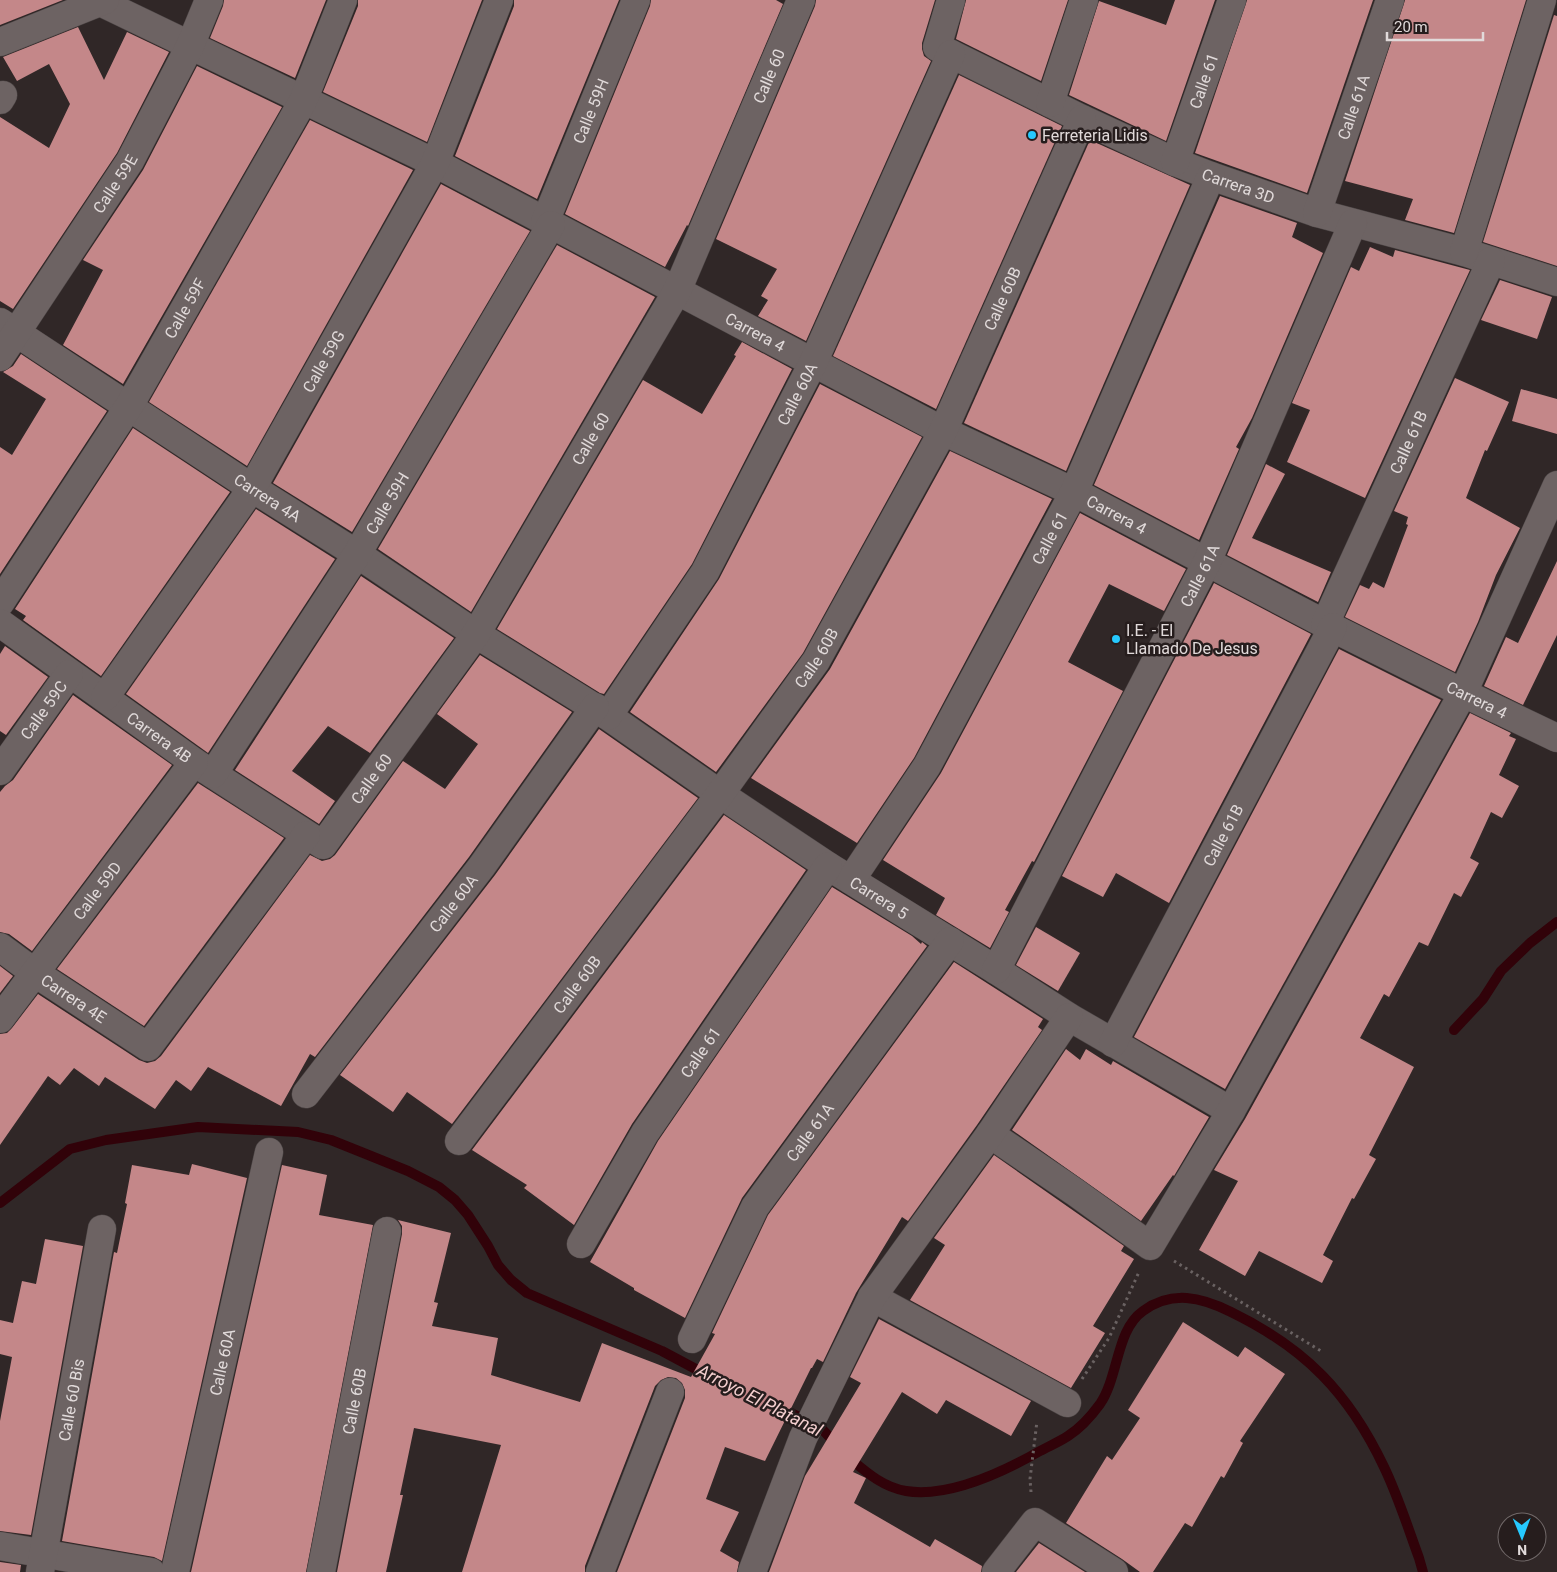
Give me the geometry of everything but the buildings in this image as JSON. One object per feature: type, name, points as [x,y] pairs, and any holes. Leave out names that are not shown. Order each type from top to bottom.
[{"type":"street","name":"Calle 59E","points":[[0,357],[8,327],[130,160],[190,46],[209,0]]},
{"type":"street","name":"Calle 59F","points":[[0,603],[129,406],[303,101],[343,0]]},
{"type":"street","name":"Calle 59G","points":[[105,698],[252,488],[435,163],[499,0]]},
{"type":"street","name":"Calle 59H","points":[[204,768],[357,554],[548,223],[636,0]]},
{"type":"street","name":"Calle 60","points":[[148,1047],[476,634],[677,291],[802,0]]},
{"type":"street","name":"Calle 60A","points":[[306,1094],[601,711],[705,572],[813,363],[944,50],[951,0]]},
{"type":"street","points":[[1050,103],[1084,0]]},
{"type":"street","name":"Calle 61","points":[[1175,162],[1232,0]]},
{"type":"street","name":"Calle 61A","points":[[1317,213],[1390,0]]},
{"type":"street","points":[[1464,252],[1542,0]]},
{"type":"street","name":"Carrera 4","points":[[101,1],[303,101],[435,163],[942,431],[1074,492],[1329,626],[1557,738]]},
{"type":"street","points":[[0,42],[101,1]]},
{"type":"street","name":"Carrera 3D","points":[[944,50],[1082,119],[1175,162],[1211,176],[1317,213],[1464,252],[1557,282]]},
{"type":"street","name":"Calle 60B","points":[[459,1141],[720,794],[816,661],[942,431],[1082,119]]},
{"type":"street","name":"Calle 61","points":[[851,880],[928,766],[1074,492],[1211,176]]},
{"type":"street","name":"Calle 61A","points":[[996,970],[1206,562],[1353,223]]},
{"type":"street","name":"Calle 61B","points":[[1113,1043],[1329,626],[1491,261]]},
{"type":"street","name":"Carrera 4A","points":[[8,327],[252,488],[357,554],[476,634],[535,670]]},
{"type":"street","points":[[990,1134],[1150,1246],[1231,1110],[1463,693],[1557,485]]},
{"type":"street","name":"Carrera 4B","points":[[0,623],[204,768],[314,840]]},
{"type":"street","name":"Carrera 5","points":[[535,670],[601,711],[828,866],[996,970],[1069,1018],[1231,1110]]},
{"type":"street","name":"Calle 59C","points":[[0,771],[70,674]]},
{"type":"street","name":"Calle 59D","points":[[0,1019],[35,972],[204,768]]},
{"type":"street","name":"Calle 61","points":[[581,1244],[645,1134],[828,866]]},
{"type":"street","name":"Calle 61A","points":[[692,1339],[755,1207],[950,941]]},
{"type":"street","name":"Carrera 4E","points":[[0,947],[148,1047]]},
{"type":"street","points":[[752,1572],[803,1438],[872,1297],[990,1134],[1069,1018]]},
{"type":"street","name":"Calle 60A","points":[[175,1572],[269,1152]]},
{"type":"street","name":"Calle 60 Bis","points":[[42,1563],[102,1229]]},
{"type":"street","name":"Calle 60B","points":[[321,1572],[387,1231]]},
{"type":"street","points":[[872,1297],[1067,1402]]},
{"type":"street","points":[[600,1572],[670,1392]]},
{"type":"street","points":[[996,1572],[1035,1522],[1114,1572]]},
{"type":"street","points":[[0,1546],[42,1563],[151,1572]]},
{"type":"path","points":[[1067,1402],[1109,1338],[1150,1246],[1321,1351]]},
{"type":"path","points":[[1030,1479],[1036,1428]]},
{"type":"waterway","points":[[1454,1030],[1483,999],[1501,971],[1530,943],[1557,922]]},
{"type":"waterway","name":"Arroyo El Platanal","points":[[0,1203],[70,1149],[106,1140],[198,1127],[298,1132],[331,1140],[408,1171],[439,1187],[455,1200],[468,1215],[498,1265],[511,1280],[527,1293],[662,1351],[707,1375]]},
{"type":"waterway","name":"Arroyo El Platanal","points":[[847,1456],[867,1473],[882,1482],[906,1491],[940,1491],[993,1475],[1065,1438],[1077,1430],[1089,1417],[1106,1393],[1128,1330],[1134,1319],[1143,1311],[1165,1300],[1176,1298],[1198,1300],[1231,1312],[1281,1341],[1303,1357],[1340,1395],[1356,1417],[1384,1467],[1403,1512],[1423,1572]]},
{"type":"waterway","name":"Arroyo El Platanal","points":[[777,1406],[821,1428],[838,1446]]},
{"type":"place","name":"Ferreteria Lidis","points":[[1032,135]]},
{"type":"place","name":"I.E. - El Llamado De Jesus","points":[[1116,639]]}]
